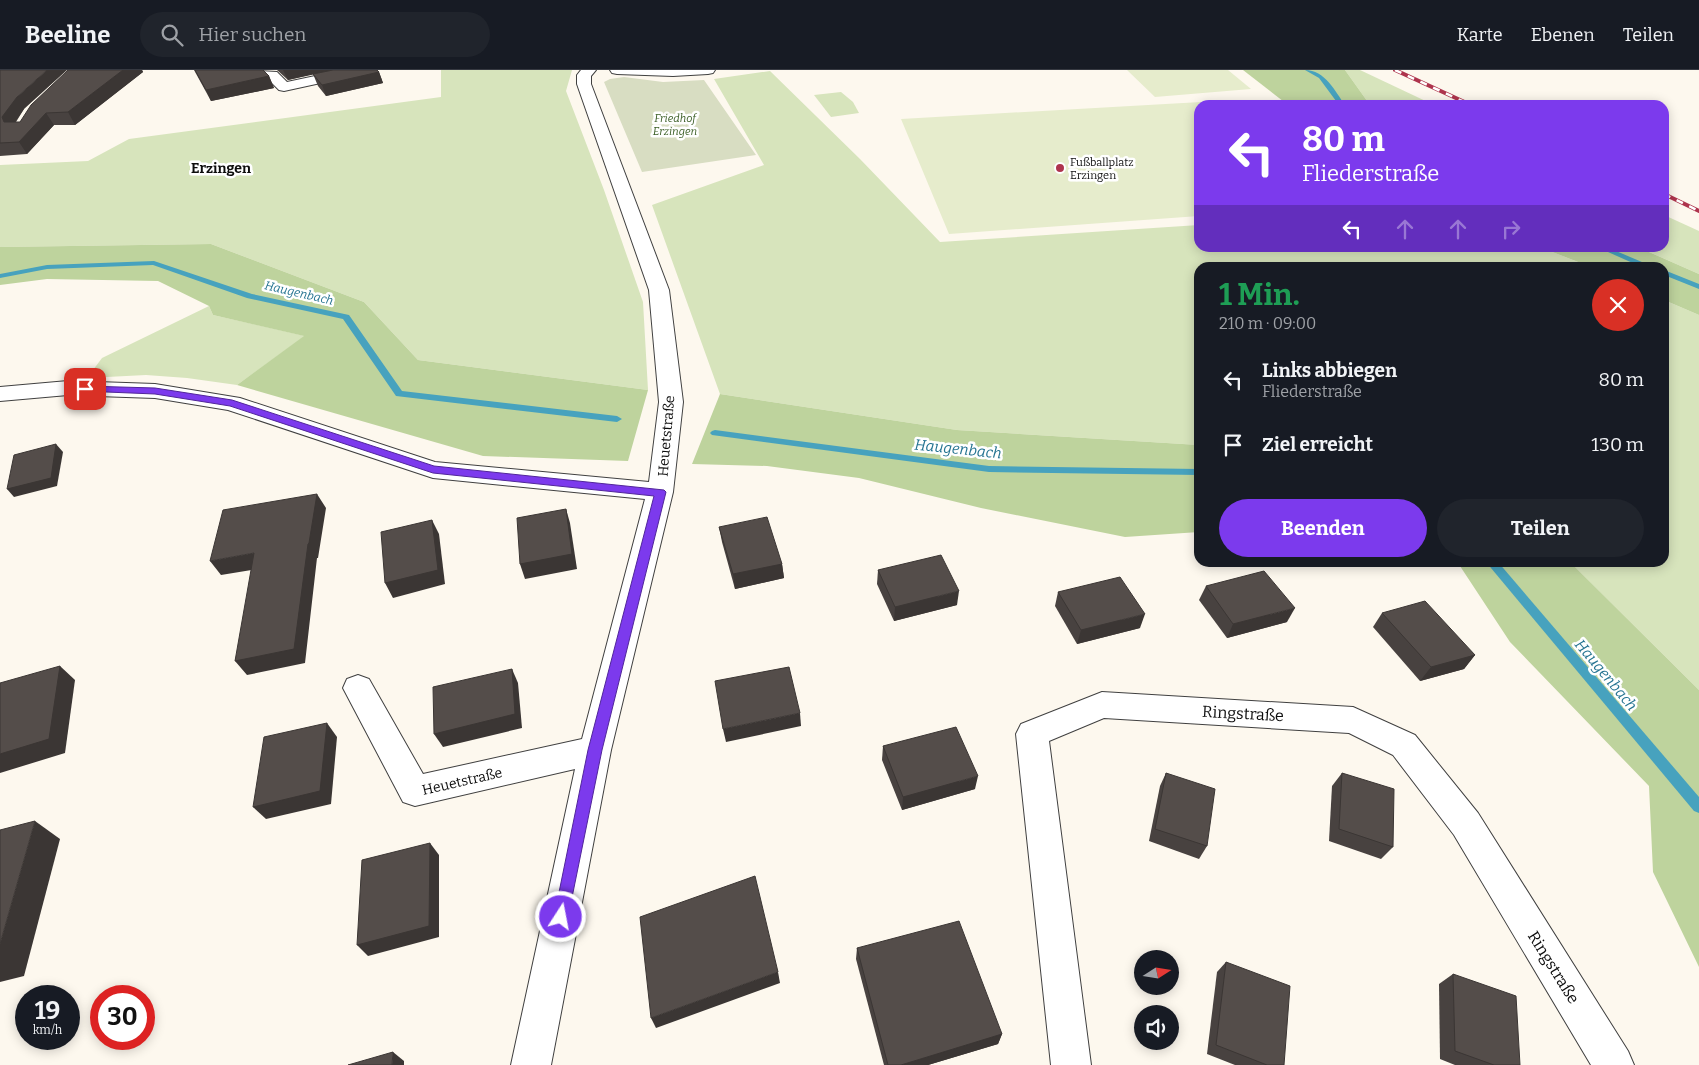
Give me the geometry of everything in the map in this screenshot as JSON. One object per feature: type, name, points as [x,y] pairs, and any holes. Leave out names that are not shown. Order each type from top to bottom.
[{"type":"street","points":[[247,70],[249,72],[272,75],[284,87],[334,76]]},
{"type":"street","name":"Heuetstraße","points":[[532,1065],[595,750],[660,492],[671,402],[659,290],[584,84],[584,74],[589,70]]},
{"type":"street","points":[[617,70],[673,72],[708,70]]},
{"type":"street","points":[[0,394],[68,388],[164,393],[232,403],[433,470],[660,492]]},
{"type":"street","name":"Heuetstraße","points":[[358,688],[415,791],[595,750]]},
{"type":"street","name":"Ringstraße","points":[[1071,1065],[1032,734],[1102,705],[1353,720],[1404,744],[1466,824],[1614,1065]]},
{"type":"green space","points":[[441,70],[572,70],[566,91],[604,190],[643,302],[648,390],[418,360],[364,302],[211,244],[0,247],[0,165],[88,161],[129,139],[441,97]]},
{"type":"green space","points":[[1127,70],[1228,70],[1251,89],[1155,97]]},
{"type":"green space","points":[[1243,70],[1345,70],[1366,100],[1282,100]]},
{"type":"green space","points":[[1345,70],[1360,70],[1423,100],[1366,100]]},
{"type":"green space","points":[[770,71],[860,159],[940,242],[1194,225],[1194,252],[1552,252],[1578,262],[1194,262],[1194,445],[957,430],[720,394],[652,205],[764,165],[714,79]]},
{"type":"green space","name":"Friedhof Erzingen","points":[[624,77],[663,82],[704,80],[756,155],[642,172],[604,82]]},
{"type":"green space","points":[[841,92],[853,102],[859,113],[831,117],[814,95]]},
{"type":"green space","name":"Fußballplatz Erzingen","points":[[1194,102],[1194,216],[949,234],[901,119]]},
{"type":"green space","points":[[1669,217],[1699,231],[1699,274],[1649,252],[1669,252]]},
{"type":"green space","points":[[211,244],[364,302],[418,360],[648,390],[628,461],[483,456],[237,385],[304,336],[213,315],[209,306],[158,281],[47,279],[0,285],[0,247]]},
{"type":"green space","points":[[1552,252],[1649,252],[1699,274],[1699,315],[1669,302],[1669,262],[1578,262]]},
{"type":"green space","points":[[1669,302],[1699,315],[1699,690],[1575,567],[1669,567]]},
{"type":"green space","points":[[209,306],[213,315],[305,336],[237,385],[146,375],[87,378],[102,358]]},
{"type":"green space","points":[[720,394],[957,430],[1194,445],[1194,532],[1125,537],[981,508],[859,478],[767,466],[692,464]]},
{"type":"green space","points":[[1461,567],[1575,567],[1699,690],[1699,967],[1653,872],[1649,786],[1510,642]]},
{"type":"building","points":[[0,70],[47,70],[17,97],[2,117],[4,122],[20,122],[31,105],[68,70],[123,70],[68,112],[46,113],[19,142],[0,143]]},
{"type":"building","points":[[195,70],[263,70],[269,76],[206,90]]},
{"type":"building","points":[[333,70],[377,70],[379,72],[322,85],[313,74]]},
{"type":"building","points":[[56,444],[51,478],[7,489],[14,455]]},
{"type":"building","points":[[317,494],[308,544],[294,649],[235,661],[254,553],[210,561],[223,510]]},
{"type":"building","points":[[566,509],[572,554],[520,564],[517,518]]},
{"type":"building","points":[[767,517],[782,564],[733,574],[719,527]]},
{"type":"building","points":[[432,520],[438,570],[385,583],[381,532]]},
{"type":"building","points":[[941,555],[959,591],[895,607],[878,570]]},
{"type":"building","points":[[1264,571],[1295,608],[1233,624],[1206,586]]},
{"type":"building","points":[[1120,577],[1145,614],[1081,630],[1058,592]]},
{"type":"building","points":[[1425,601],[1475,655],[1431,667],[1382,613]]},
{"type":"building","points":[[60,666],[49,739],[0,754],[0,683]]},
{"type":"building","points":[[789,667],[800,713],[723,729],[715,681]]},
{"type":"building","points":[[512,669],[515,714],[434,734],[433,687]]},
{"type":"building","points":[[327,723],[320,791],[253,807],[264,737]]},
{"type":"building","points":[[956,727],[978,776],[903,797],[883,746]]},
{"type":"building","points":[[1166,773],[1215,789],[1207,846],[1155,829]]},
{"type":"building","points":[[1342,773],[1394,789],[1393,847],[1339,829]]},
{"type":"building","points":[[35,821],[0,944],[0,830]]},
{"type":"building","points":[[430,843],[429,926],[357,945],[362,860]]},
{"type":"building","points":[[755,876],[778,972],[651,1018],[640,917]]},
{"type":"building","points":[[959,921],[1002,1034],[901,1065],[888,1065],[857,948]]},
{"type":"building","points":[[1226,962],[1290,986],[1284,1065],[1267,1065],[1216,1045]]},
{"type":"building","points":[[1453,974],[1516,996],[1520,1065],[1494,1065],[1455,1051]]},
{"type":"building","points":[[393,1052],[392,1065],[348,1065]]},
{"type":"waterway","points":[[1308,70],[1321,77],[1338,100]]},
{"type":"waterway","points":[[1613,252],[1637,262]]},
{"type":"waterway","name":"Haugenbach","points":[[0,276],[47,267],[154,263],[250,296],[346,317],[399,394],[617,419]]},
{"type":"waterway","points":[[1669,274],[1699,287]]},
{"type":"waterway","name":"Haugenbach","points":[[715,433],[989,469],[1194,472]]},
{"type":"waterway","name":"Haugenbach","points":[[1495,567],[1699,807]]},
{"type":"railway","points":[[1395,70],[1460,100]]},
{"type":"railway","points":[[1669,196],[1699,211]]},
{"type":"place","name":"Fußballplatz Erzingen","points":[[1060,168]]},
{"type":"district","name":"Erzingen","points":[[221,168]]},
{"type":"route","points":[[85,389],[155,391],[232,403],[433,470],[660,492],[595,750],[561,917]]}]
